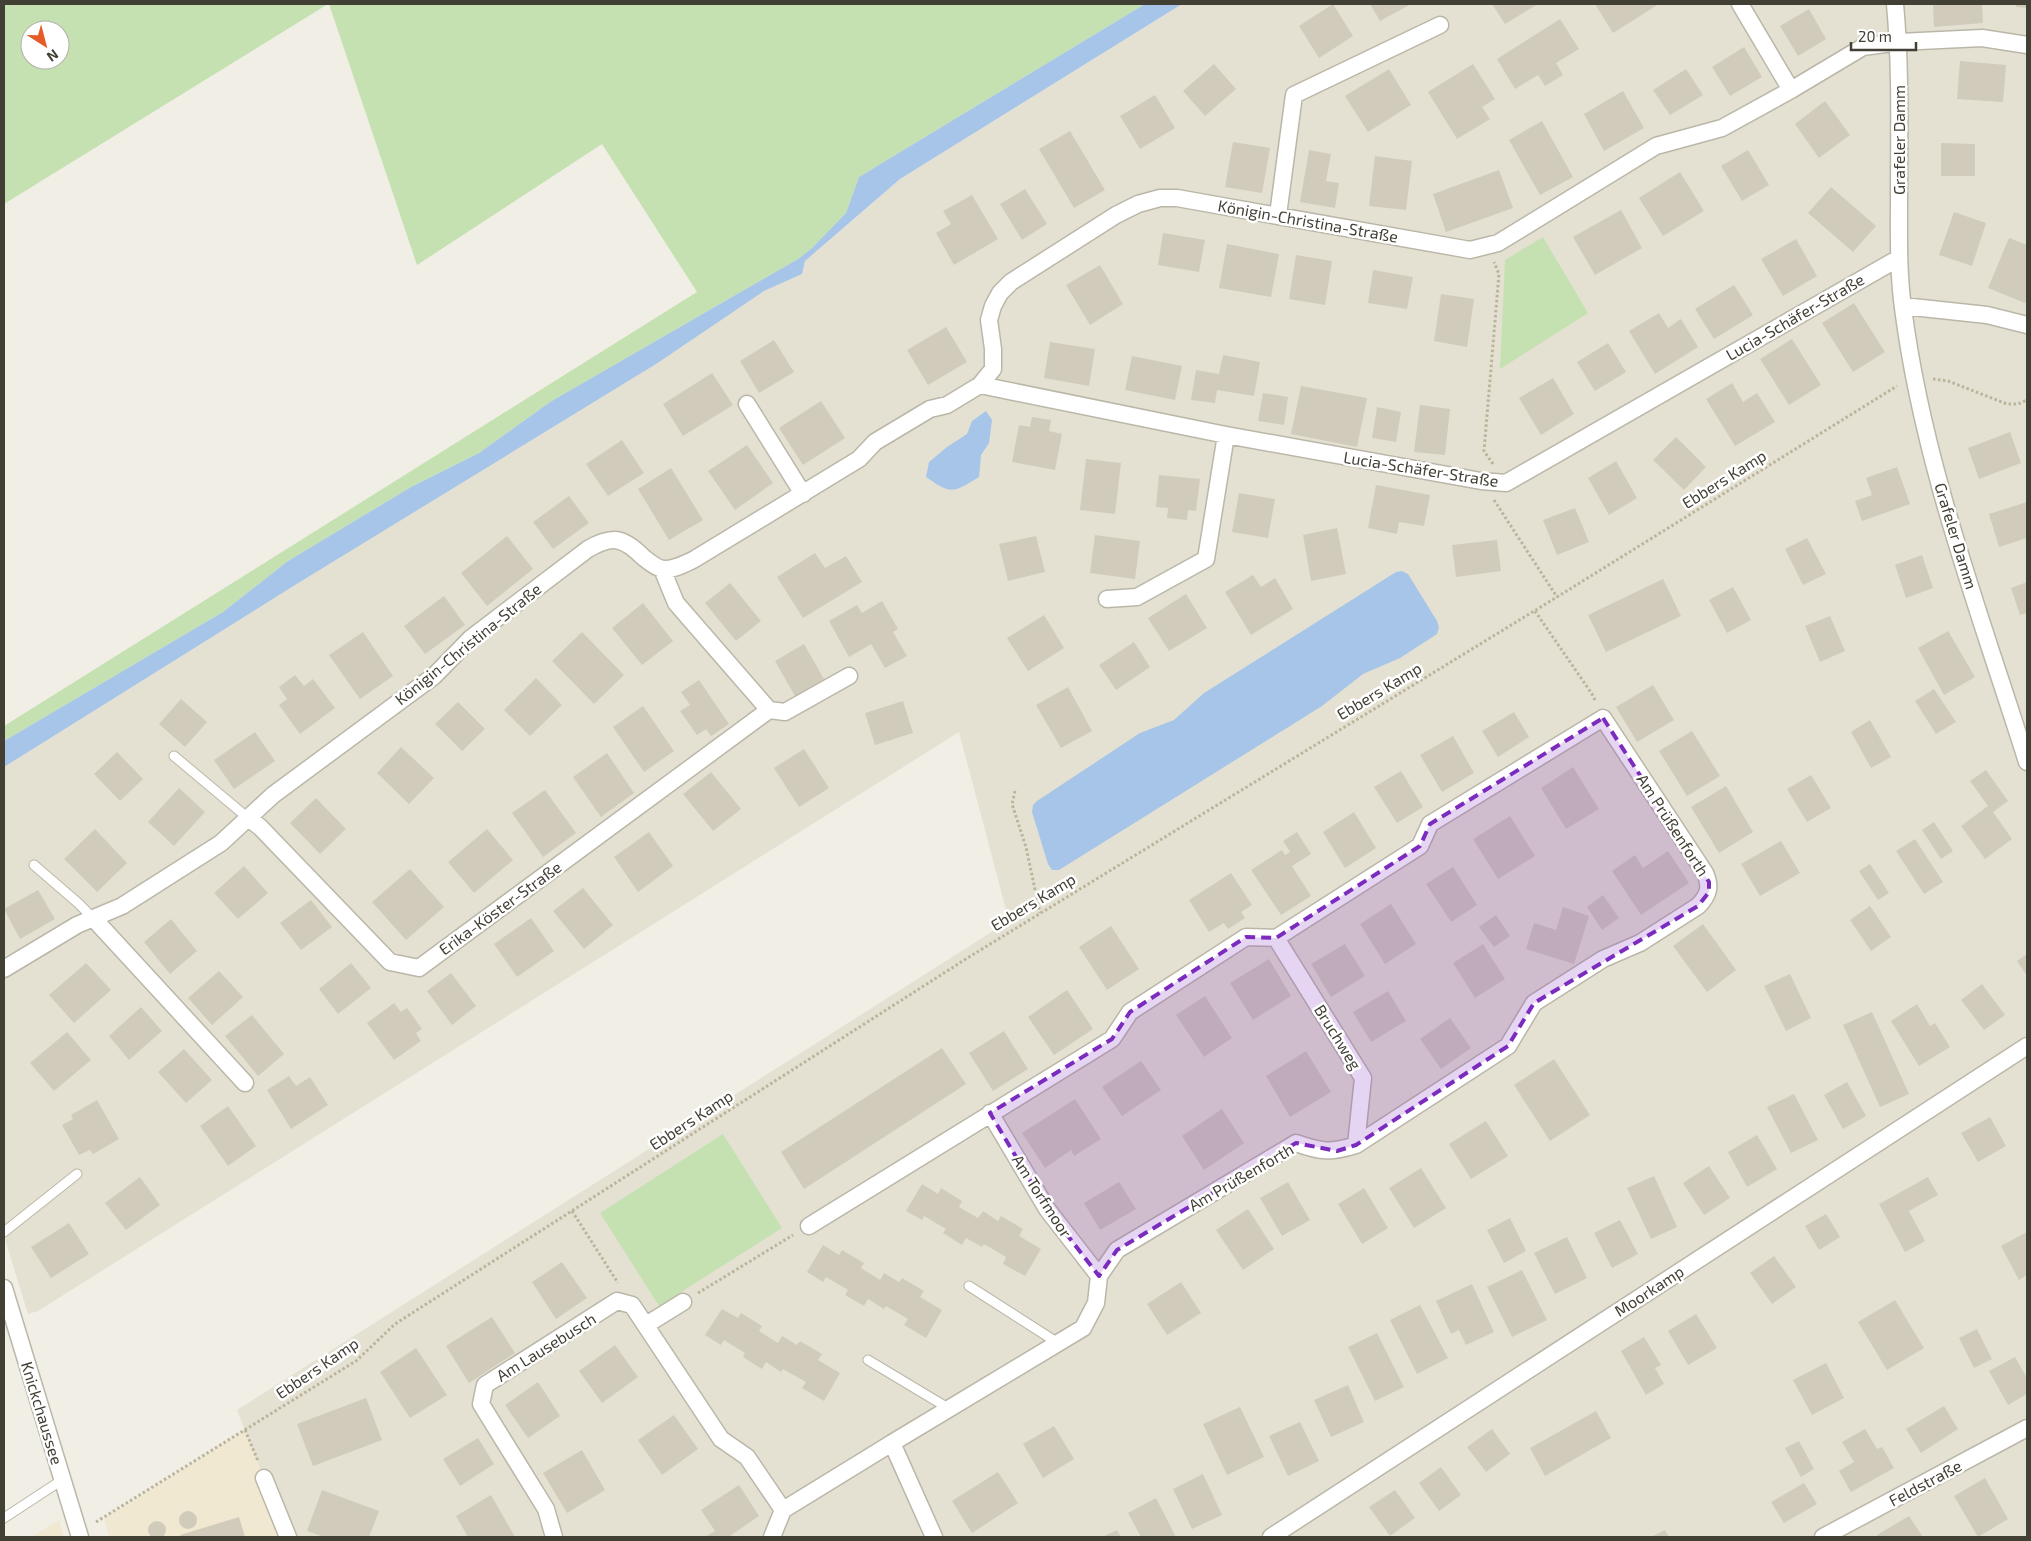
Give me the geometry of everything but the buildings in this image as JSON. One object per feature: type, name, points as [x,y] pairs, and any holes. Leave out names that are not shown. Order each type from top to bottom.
[{"type":"street","points":[[1740,4],[1791,90]]},
{"type":"street","name":"Grafeler Damm","points":[[1895,4],[1899,42],[1898,258],[1914,376],[1932,459],[2027,762]]},
{"type":"street","points":[[1278,215],[1294,95],[1440,25]]},
{"type":"street","name":"Königin-Christina-Straße","points":[[4,969],[77,925],[122,906],[220,843],[272,795],[434,676],[471,638],[588,549],[603,540],[620,540],[633,547],[649,562],[662,569],[677,567],[693,560],[859,459],[875,442],[930,409],[947,405],[980,385],[993,369],[993,349],[989,320],[993,306],[1000,293],[1011,282],[1116,215],[1138,204],[1160,198],[1177,198],[1470,250],[1489,247],[1656,146],[1722,128],[1791,90],[1863,46],[1899,42],[1982,38],[2027,45]]},
{"type":"street","name":"Lucia-Schäfer-Straße","points":[[980,385],[1226,435],[1506,483],[1898,258]]},
{"type":"street","points":[[1903,306],[1987,314],[2027,325]]},
{"type":"street","points":[[747,404],[803,494]]},
{"type":"street","points":[[1107,599],[1137,597],[1206,559],[1226,435]]},
{"type":"street","points":[[662,569],[676,603],[769,710],[785,712],[849,676]]},
{"type":"street","name":"Erika-Köster-Straße","points":[[248,818],[260,827],[390,962],[420,968],[769,710]]},
{"type":"street","points":[[809,1226],[1112,1039],[1130,1012],[1246,937],[1276,938],[1420,846],[1430,824],[1603,718]]},
{"type":"street","name":"Am Prüßenforth","points":[[892,1443],[1083,1328],[1096,1303],[1099,1276],[1117,1250],[1296,1143],[1316,1150],[1337,1151],[1356,1145],[1508,1046],[1534,1003],[1603,959],[1640,943],[1705,899],[1709,892],[1709,882],[1705,873],[1603,718]]},
{"type":"street","points":[[94,918],[245,1083]]},
{"type":"street","name":"Bruchweg","points":[[1276,938],[1363,1078],[1356,1145]]},
{"type":"street","name":"Moorkamp","points":[[1271,1537],[2027,1046]]},
{"type":"street","name":"Am Torfmoor","points":[[990,1113],[1047,1209],[1099,1276]]},
{"type":"street","name":"Knickchaussee","points":[[4,1288],[79,1535]]},
{"type":"street","name":"Am Lausebusch","points":[[554,1537],[546,1509],[481,1404],[485,1385],[617,1301],[632,1305]]},
{"type":"street","points":[[646,1325],[683,1302]]},
{"type":"street","points":[[632,1305],[721,1439],[747,1457],[783,1510]]},
{"type":"street","name":"Feldstraße","points":[[1823,1537],[2027,1428]]},
{"type":"street","points":[[772,1537],[783,1510],[892,1443],[934,1537]]},
{"type":"street","points":[[264,1478],[288,1537]]},
{"type":"lane","points":[[174,756],[248,818]]},
{"type":"lane","points":[[34,866],[78,902],[94,918]]},
{"type":"lane","points":[[4,1232],[77,1174]]},
{"type":"lane","points":[[969,1286],[1058,1343]]},
{"type":"lane","points":[[868,1360],[948,1408]]},
{"type":"lane","points":[[4,1518],[62,1480]]},
{"type":"path","points":[[1489,247],[1499,274],[1484,451],[1506,483]]},
{"type":"path","points":[[1914,376],[1948,381],[2007,404],[2018,404],[2027,400]]},
{"type":"path","name":"Ebbers Kamp","points":[[79,1535],[356,1361],[395,1324],[952,967],[1558,598],[1914,376]]},
{"type":"path","points":[[1481,480],[1558,598]]},
{"type":"path","points":[[1535,611],[1592,694],[1603,718]]},
{"type":"path","points":[[1016,791],[1012,804],[1026,847],[1040,913]]},
{"type":"path","points":[[572,1211],[632,1305]]},
{"type":"path","points":[[683,1302],[809,1226]]},
{"type":"path","points":[[245,1430],[264,1478]]},
{"type":"highlighted area","points":[[1603,718],[1709,882],[1709,892],[1698,906],[1534,1003],[1508,1046],[1356,1145],[1337,1151],[1296,1143],[1117,1250],[1099,1276],[1047,1209],[990,1113],[1112,1039],[1130,1012],[1246,937],[1276,938],[1420,846],[1430,824]]},
{"type":"shaded area","points":[[1182,4],[2027,4],[2027,1537],[286,1537],[237,1410],[1009,921],[959,732],[38,1311],[28,1314],[4,1236],[4,767],[764,291],[802,274],[805,261],[900,179]]},
{"type":"shaded area","points":[[245,1430],[286,1537],[109,1537],[104,1519]]},
{"type":"shaded area","points":[[59,1520],[64,1537],[31,1537]]},
{"type":"green space","points":[[4,4],[328,4],[4,204]]},
{"type":"green space","points":[[329,4],[1145,4],[859,177],[846,213],[812,248],[798,259],[550,402],[479,453],[411,487],[288,561],[223,612],[4,741],[4,726],[697,292],[602,144],[417,265]]},
{"type":"green space","points":[[1543,237],[1588,313],[1500,369],[1505,260]]},
{"type":"green space","points":[[723,1134],[782,1228],[659,1306],[600,1213]]},
{"type":"water","points":[[1145,4],[1182,4],[900,179],[805,261],[802,274],[764,291],[656,364],[295,585],[4,767],[4,741],[223,612],[288,561],[411,487],[479,453],[550,402],[798,259],[812,248],[846,213],[859,177]]},
{"type":"water","points":[[986,411],[992,420],[989,443],[981,455],[979,477],[952,490],[941,487],[926,477],[929,462],[967,434],[972,421]]},
{"type":"water","points":[[1402,571],[1408,574],[1437,621],[1439,627],[1437,634],[1400,658],[1363,674],[1322,706],[1059,870],[1052,870],[1048,864],[1032,812],[1033,805],[1037,801],[1140,733],[1174,720],[1204,693],[1396,572]]}]
